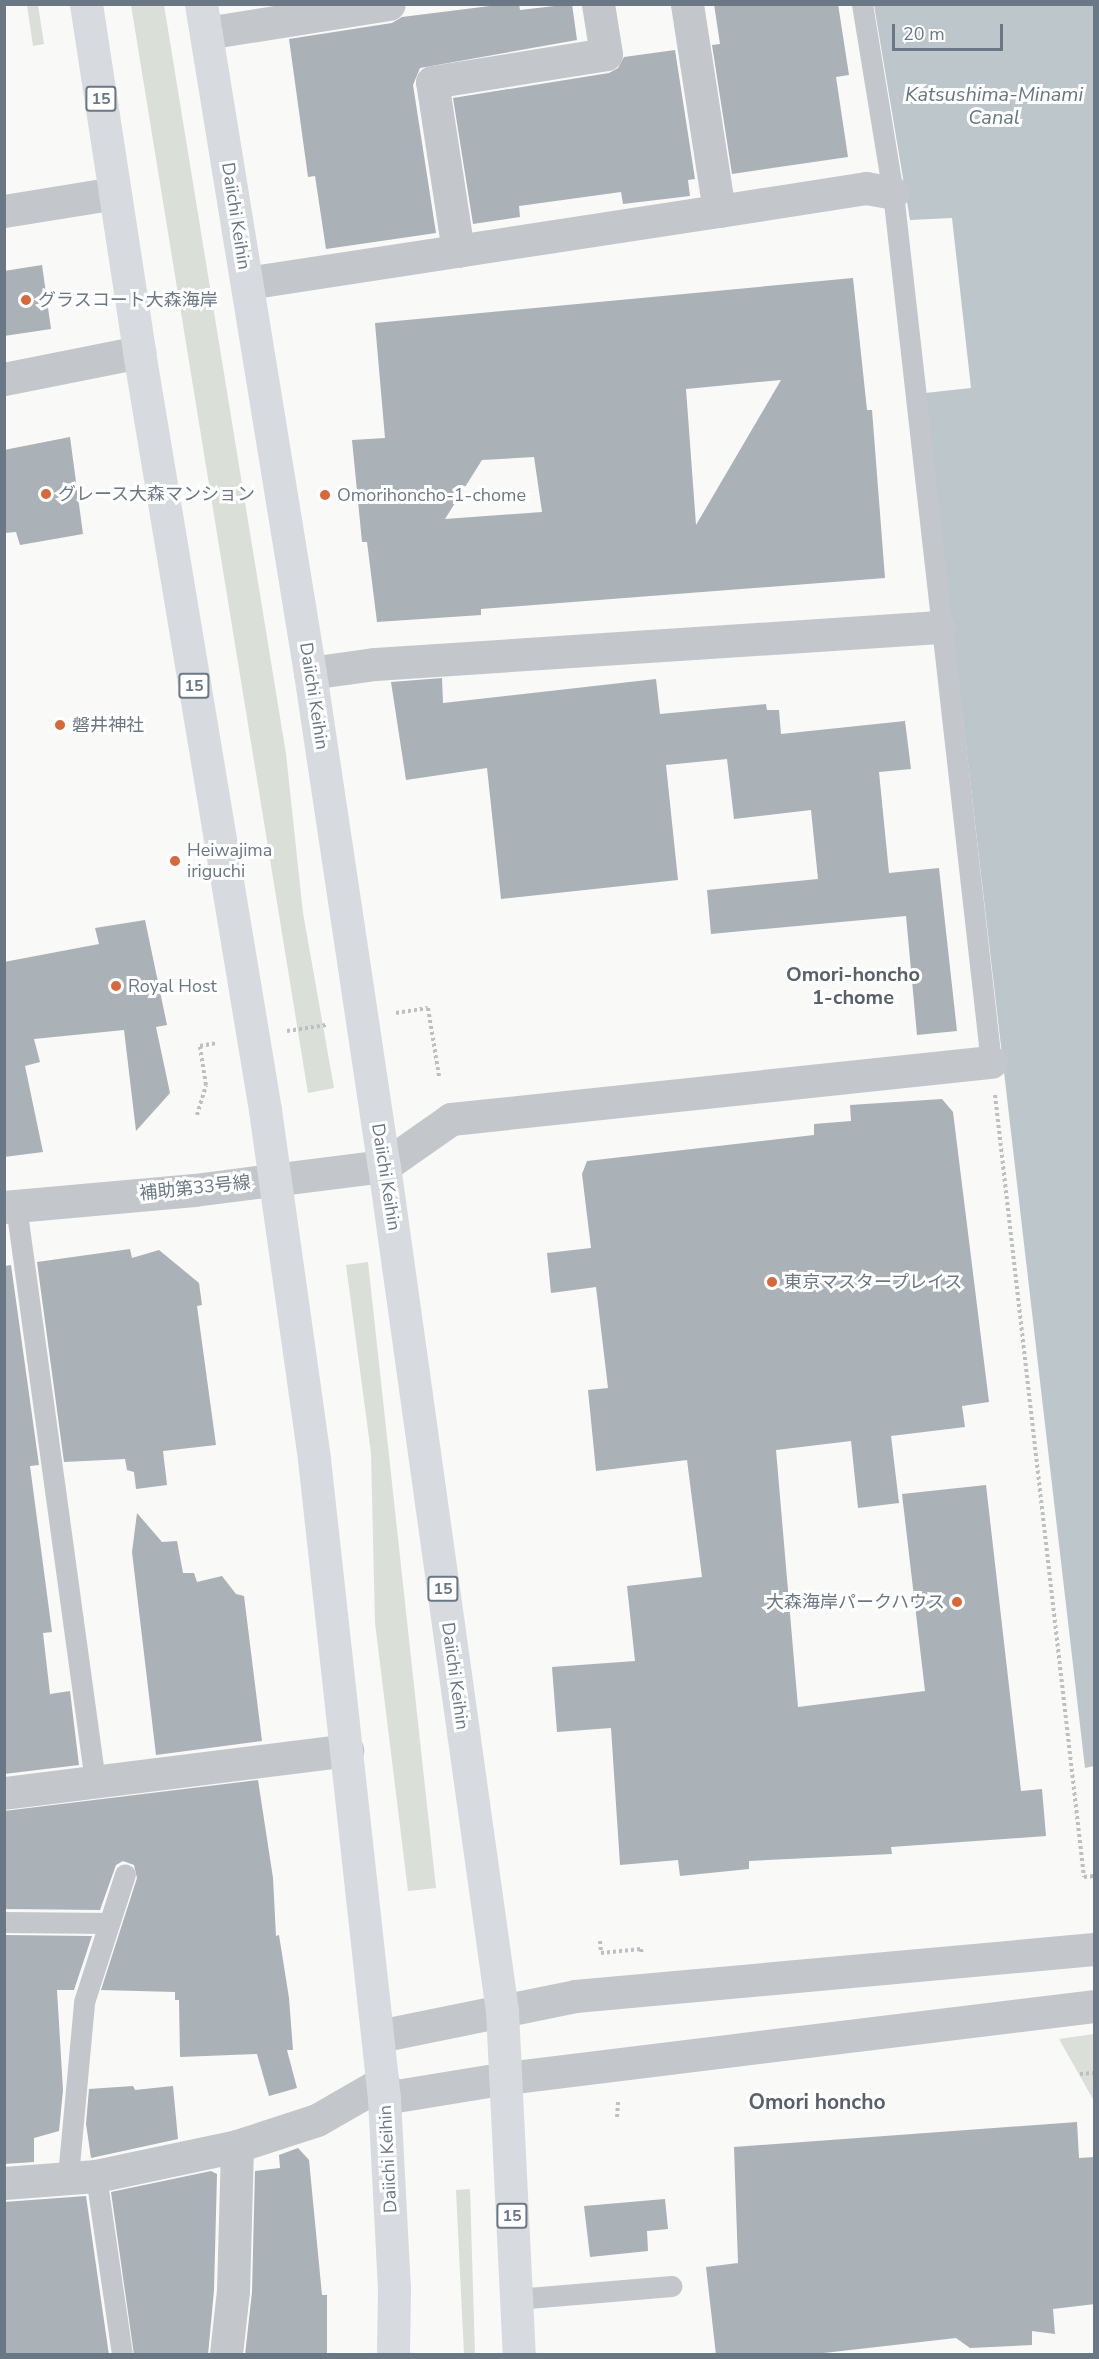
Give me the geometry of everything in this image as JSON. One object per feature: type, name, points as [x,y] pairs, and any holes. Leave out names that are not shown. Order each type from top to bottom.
[{"type":"highway","name":"Daiichi Keihin","points":[[86,4],[139,352],[275,1179],[315,1459],[384,2090],[394,2288],[393,2355]]},
{"type":"highway","name":"Daiichi Keihin","points":[[204,19],[310,673],[384,1166],[501,2011],[519,2355]]},
{"type":"street","points":[[204,19],[389,4]]},
{"type":"street","points":[[458,251],[432,82],[606,54],[598,4]]},
{"type":"street","points":[[687,4],[719,211]]},
{"type":"street","points":[[247,283],[866,188],[893,193]]},
{"type":"street","points":[[4,211],[115,193]]},
{"type":"street","points":[[4,379],[139,352]]},
{"type":"street","points":[[310,673],[375,664],[939,627]]},
{"type":"street","points":[[384,1166],[451,1119],[991,1062]]},
{"type":"street","name":"補助第33号線","points":[[10,1206],[384,1166]]},
{"type":"street","points":[[4,1793],[347,1750]]},
{"type":"street","points":[[379,2036],[575,1996],[718,1981],[1095,1949]]},
{"type":"street","points":[[4,2183],[82,2176],[237,2146],[317,2120],[384,2090],[506,2078],[1095,2006]]},
{"type":"street","points":[[226,2355],[232,2291],[237,2146]]},
{"type":"lane","points":[[862,4],[893,193],[939,627],[991,1062]]},
{"type":"lane","points":[[10,1206],[95,1781]]},
{"type":"lane","points":[[122,2355],[82,2176],[84,2002],[107,1923],[125,1874]]},
{"type":"lane","points":[[4,1922],[107,1923]]},
{"type":"lane","points":[[516,2299],[671,2286]]},
{"type":"path","points":[[394,1014],[428,1008],[439,1076]]},
{"type":"path","points":[[280,1033],[337,1023]]},
{"type":"path","points":[[197,1115],[206,1085],[200,1046],[223,1042]]},
{"type":"path","points":[[991,1062],[1084,1877],[1095,1876]]},
{"type":"path","points":[[600,1941],[601,1953],[641,1949],[642,1958]]},
{"type":"path","points":[[1080,2074],[1095,2073]]},
{"type":"path","points":[[617,2117],[616,2102],[621,2102]]},
{"type":"shaded area","points":[[27,5],[38,5],[44,44],[33,46]]},
{"type":"shaded area","points":[[131,5],[164,5],[286,754],[303,913],[334,1088],[308,1093]]},
{"type":"shaded area","points":[[368,1262],[436,1888],[408,1891],[375,1623],[371,1453],[346,1265]]},
{"type":"shaded area","points":[[1094,2034],[1094,2101],[1059,2039]]},
{"type":"shaded area","points":[[470,2189],[475,2354],[464,2354],[456,2190]]},
{"type":"water","name":"Katsushima-Minami Canal","points":[[874,5],[1094,5],[1094,1766],[1085,1768],[925,393],[971,388],[952,218],[910,220]]},
{"type":"building","points":[[519,4],[520,10],[572,4],[577,40],[420,68],[413,85],[436,233],[326,249],[315,176],[308,177],[289,39],[392,23],[402,17]]},
{"type":"building","points":[[714,4],[838,4],[849,75],[836,77],[848,157],[732,174],[712,45],[720,44]]},
{"type":"building","points":[[675,50],[695,179],[688,180],[690,196],[623,204],[621,192],[519,206],[520,217],[473,224],[453,98],[609,73],[618,68],[624,57]]},
{"type":"building","name":"グラスコート大森海岸","points":[[42,265],[51,329],[4,336],[4,271]]},
{"type":"building","points":[[853,278],[867,410],[872,410],[885,578],[481,609],[481,615],[377,622],[367,542],[362,542],[352,440],[385,438],[375,323]],"holes":[[[781,380],[696,525],[686,389]],[[534,457],[542,512],[445,519],[482,460]]]},
{"type":"building","name":"グレース大森マンション","points":[[70,437],[83,534],[20,545],[16,532],[4,533],[4,450]]},
{"type":"building","points":[[442,678],[443,703],[656,679],[660,714],[766,704],[767,710],[779,710],[781,734],[905,721],[911,769],[879,772],[889,873],[939,868],[957,1031],[917,1035],[906,916],[711,934],[707,890],[818,879],[811,810],[734,819],[727,759],[666,765],[678,880],[501,899],[487,768],[406,780],[391,682]]},
{"type":"building","points":[[145,920],[167,1025],[156,1027],[170,1093],[136,1131],[124,1030],[34,1039],[40,1062],[25,1066],[43,1152],[4,1157],[4,962],[99,944],[95,928]]},
{"type":"building","points":[[942,1099],[953,1112],[989,1402],[962,1406],[965,1427],[891,1436],[899,1503],[858,1508],[851,1441],[776,1450],[798,1707],[925,1691],[902,1494],[986,1485],[1021,1791],[1042,1789],[1046,1836],[891,1847],[892,1854],[749,1861],[749,1869],[680,1876],[678,1860],[620,1865],[611,1728],[557,1732],[552,1667],[635,1661],[627,1586],[702,1577],[687,1460],[596,1471],[588,1390],[608,1388],[596,1287],[551,1293],[547,1253],[591,1248],[582,1174],[587,1161],[814,1135],[814,1124],[851,1121],[850,1105]]},
{"type":"building","points":[[130,1249],[132,1258],[159,1250],[199,1283],[202,1305],[197,1306],[216,1445],[163,1451],[167,1485],[136,1489],[134,1472],[127,1470],[125,1459],[64,1462],[37,1262]]},
{"type":"building","points":[[11,1265],[39,1465],[30,1466],[52,1632],[43,1633],[50,1694],[70,1691],[79,1765],[4,1774],[4,1266]]},
{"type":"building","points":[[137,1513],[162,1542],[177,1541],[183,1573],[194,1573],[197,1582],[222,1576],[236,1594],[244,1596],[262,1741],[156,1755],[132,1552]]},
{"type":"building","points":[[258,1780],[273,1878],[276,1936],[279,1935],[289,1998],[293,2050],[287,2050],[297,2088],[269,2096],[257,2054],[180,2057],[179,2000],[175,2000],[175,1992],[101,1990],[137,1878],[134,1865],[123,1861],[116,1865],[100,1910],[4,1909],[4,1811]]},
{"type":"building","points":[[4,1935],[92,1936],[74,1990],[57,1990],[63,2090],[59,2131],[34,2138],[34,2162],[4,2164]]},
{"type":"building","points":[[133,2086],[135,2090],[173,2086],[178,2139],[91,2158],[86,2124],[89,2089]]},
{"type":"building","points":[[1077,2122],[1079,2158],[1095,2157],[1095,2304],[1053,2309],[1055,2334],[1032,2331],[1032,2345],[970,2348],[956,2338],[806,2355],[716,2355],[706,2267],[738,2263],[734,2147]]},
{"type":"building","points":[[298,2148],[309,2160],[322,2295],[327,2295],[327,2355],[245,2355],[252,2292],[255,2171],[280,2168],[279,2155]]},
{"type":"building","points":[[211,2171],[217,2174],[214,2290],[208,2355],[134,2355],[111,2192]]},
{"type":"building","points":[[86,2196],[109,2355],[4,2355],[4,2202]]},
{"type":"building","points":[[665,2199],[668,2229],[647,2231],[648,2251],[590,2257],[584,2206]]},
{"type":"place","name":"グラスコート大森海岸","points":[[26,300]]},
{"type":"place","name":"グレース大森マンション","points":[[46,494]]},
{"type":"place","name":"Omorihoncho-1-chome","points":[[325,495]]},
{"type":"place","name":"磐井神社","points":[[60,725]]},
{"type":"place","name":"Heiwajima iriguchi","points":[[175,861]]},
{"type":"place","name":"Royal Host","points":[[116,986]]},
{"type":"place","name":"東京マスタープレイス","points":[[772,1282]]},
{"type":"place","name":"大森海岸パークハウス","points":[[957,1602]]},
{"type":"district","name":"Omori-honcho 1-chome","points":[[853,986]]},
{"type":"district","name":"Omori honcho","points":[[817,2102]]}]
